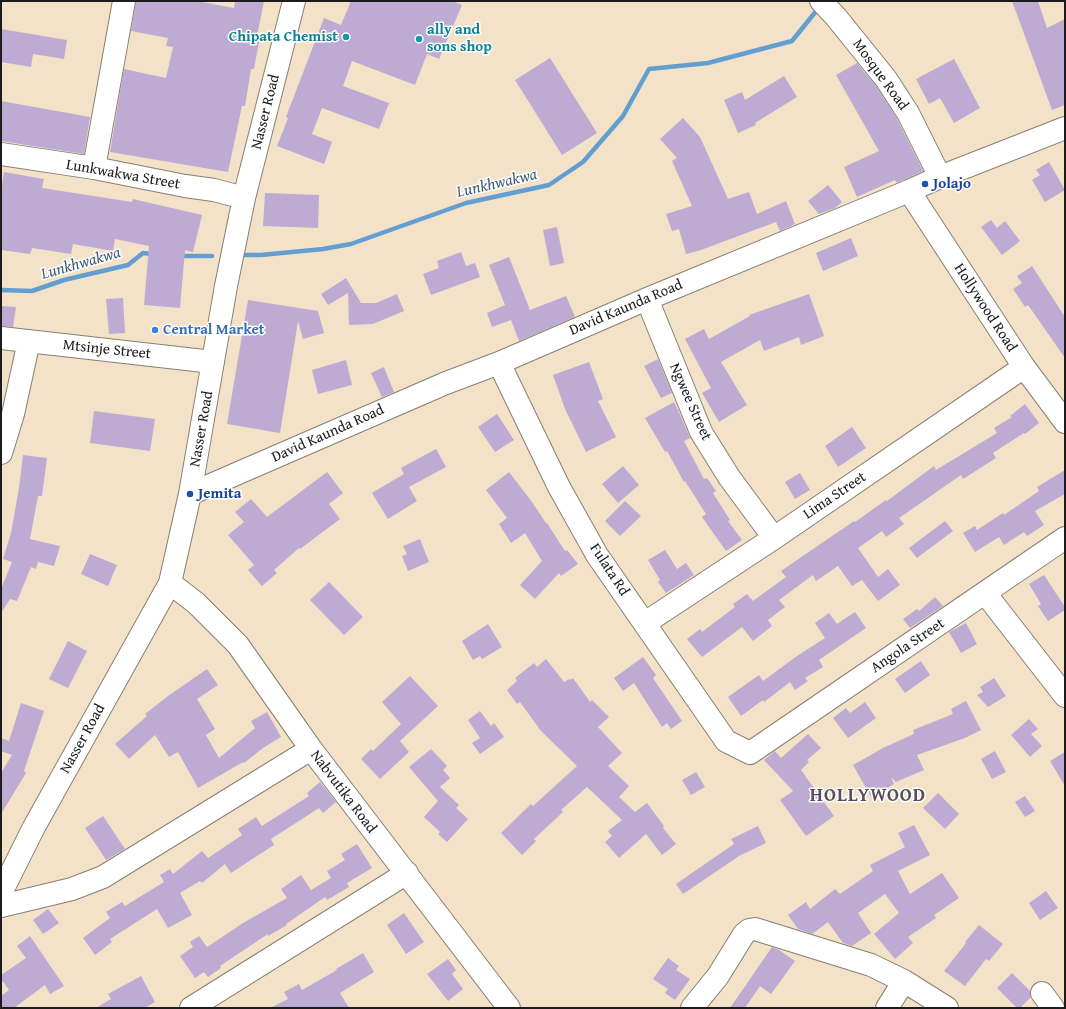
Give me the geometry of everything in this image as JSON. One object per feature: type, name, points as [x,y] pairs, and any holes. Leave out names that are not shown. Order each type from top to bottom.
[{"type":"street","points":[[94,168],[124,1]]},
{"type":"street","name":"Nasser Road","points":[[1,893],[34,827],[170,583],[190,494],[226,286],[244,198],[294,1]]},
{"type":"street","name":"Mosque Road","points":[[821,1],[836,17],[886,79],[908,113],[940,177]]},
{"type":"street","name":"David Kaunda Road","points":[[190,494],[446,383],[499,363],[647,299],[940,177],[1065,128]]},
{"type":"street","name":"Lunkwakwa Street","points":[[1,154],[94,168],[185,186],[214,190],[244,198]]},
{"type":"street","name":"Hollywood Road","points":[[909,191],[1024,367],[1065,422]]},
{"type":"street","name":"Ngwee Street","points":[[647,299],[700,432],[729,477],[774,538]]},
{"type":"street","name":"Mtsinje Street","points":[[1,338],[213,362]]},
{"type":"street","points":[[1,453],[13,414],[29,341]]},
{"type":"street","name":"Fulata Rd","points":[[499,363],[559,487],[593,548],[726,740],[750,753]]},
{"type":"street","name":"Lima Street","points":[[645,623],[774,538],[1024,367]]},
{"type":"street","name":"Angola Street","points":[[750,753],[1065,538]]},
{"type":"street","name":"Nabvutika Road","points":[[170,583],[196,603],[238,645],[311,749],[358,812],[407,873],[500,1005]]},
{"type":"street","points":[[985,593],[1065,696]]},
{"type":"street","points":[[1,906],[72,889],[103,877],[311,749]]},
{"type":"street","points":[[191,1008],[407,873]]},
{"type":"street","points":[[692,1008],[718,976],[744,934],[749,930],[754,929],[870,965],[904,981],[947,1008]]},
{"type":"street","points":[[887,1008],[904,981]]},
{"type":"building","points":[[136,1],[197,1],[234,8],[235,1],[264,1],[257,36],[260,37],[254,69],[251,69],[245,106],[242,106],[228,172],[110,152],[124,69],[166,78],[173,47],[166,46],[168,38],[131,31]]},
{"type":"building","points":[[351,1],[452,1],[462,5],[439,59],[427,54],[415,85],[352,61],[343,86],[389,103],[379,129],[322,108],[312,134],[332,142],[324,164],[277,146],[288,118],[286,117],[324,18],[341,25]]},
{"type":"building","points":[[1012,1],[1038,1],[1047,28],[1065,19],[1065,105],[1052,110]]},
{"type":"building","points":[[1,29],[67,40],[64,59],[33,54],[31,67],[1,62]]},
{"type":"building","points":[[550,58],[597,133],[562,155],[515,80]]},
{"type":"building","points":[[954,59],[980,108],[954,123],[940,98],[929,104],[916,79]]},
{"type":"building","points":[[857,63],[876,86],[896,117],[923,171],[897,183],[895,180],[857,197],[844,167],[879,151],[836,75]]},
{"type":"building","points":[[784,76],[797,97],[755,123],[756,125],[738,133],[724,100],[742,92],[745,100]]},
{"type":"building","points":[[1,101],[90,117],[84,154],[1,141]]},
{"type":"building","points":[[683,118],[700,137],[728,199],[749,192],[757,214],[786,201],[795,224],[780,231],[776,222],[701,250],[686,254],[679,229],[672,231],[666,214],[692,206],[672,161],[677,158],[660,139]]},
{"type":"building","points":[[1049,162],[1065,190],[1045,202],[1032,180],[1040,175],[1036,170]]},
{"type":"building","points":[[4,172],[44,179],[42,188],[132,202],[133,199],[202,215],[193,252],[185,250],[180,308],[144,305],[149,246],[115,239],[113,251],[73,244],[71,254],[32,248],[30,254],[1,250],[1,191]]},
{"type":"building","points":[[828,185],[842,202],[835,208],[819,214],[808,201]]},
{"type":"building","points":[[265,193],[319,195],[318,228],[263,226]]},
{"type":"building","points":[[991,220],[997,228],[1005,221],[1020,241],[1002,255],[981,227]]},
{"type":"building","points":[[557,227],[564,263],[550,266],[543,230]]},
{"type":"building","points":[[851,238],[858,256],[823,271],[816,253]]},
{"type":"building","points":[[461,252],[466,266],[475,263],[480,277],[431,295],[423,274],[439,268],[437,261]]},
{"type":"building","points":[[509,257],[530,310],[566,296],[575,317],[519,341],[511,320],[492,327],[487,313],[505,305],[489,265]]},
{"type":"building","points":[[1032,266],[1065,317],[1065,358],[1028,305],[1025,307],[1013,289],[1022,283],[1017,276]]},
{"type":"building","points":[[346,278],[361,303],[376,303],[397,294],[404,311],[373,324],[349,325],[348,293],[328,305],[321,294]]},
{"type":"building","points":[[809,294],[824,336],[801,345],[799,337],[764,351],[760,340],[721,362],[747,405],[719,422],[702,393],[711,388],[685,339],[704,329],[709,339],[750,316],[749,315]]},
{"type":"building","points":[[123,298],[125,333],[109,334],[106,299]]},
{"type":"building","points":[[248,300],[318,311],[324,333],[303,339],[298,321],[280,433],[227,424]]},
{"type":"building","points":[[1,306],[16,307],[13,327],[1,326]]},
{"type":"building","points":[[658,359],[672,393],[661,398],[644,366]]},
{"type":"building","points":[[346,360],[352,385],[318,394],[312,370]]},
{"type":"building","points":[[589,362],[603,399],[598,401],[616,437],[586,452],[565,409],[553,375]]},
{"type":"building","points":[[384,367],[394,392],[382,397],[371,373]]},
{"type":"building","points":[[674,402],[690,438],[684,441],[704,479],[707,478],[716,491],[713,493],[730,520],[728,521],[742,540],[726,551],[702,517],[706,514],[685,481],[684,482],[667,451],[665,452],[645,418]]},
{"type":"building","points":[[1025,404],[1039,423],[1025,434],[1024,433],[993,453],[996,458],[963,479],[961,475],[899,518],[904,524],[886,537],[882,531],[858,548],[878,577],[888,569],[900,585],[878,601],[862,580],[852,586],[838,566],[816,581],[813,575],[779,600],[785,607],[768,620],[772,626],[753,641],[742,627],[702,657],[687,639],[700,629],[702,632],[735,607],[733,604],[747,594],[753,601],[786,577],[781,571],[854,521],[855,522],[886,500],[887,501],[934,466],[936,470],[997,433],[994,428],[1012,417],[1010,416]]},
{"type":"building","points":[[94,411],[155,419],[150,451],[90,443]]},
{"type":"building","points":[[497,414],[514,440],[495,452],[478,427]]},
{"type":"building","points":[[852,427],[866,448],[838,467],[825,446]]},
{"type":"building","points":[[436,449],[446,467],[409,487],[417,501],[388,519],[372,493],[404,474],[401,468]]},
{"type":"building","points":[[23,455],[47,458],[42,496],[38,496],[30,539],[60,546],[54,566],[38,562],[36,569],[31,567],[17,601],[10,599],[1,613],[1,589],[12,562],[3,559],[11,533]]},
{"type":"building","points":[[623,466],[639,485],[618,503],[602,484]]},
{"type":"building","points":[[1065,470],[1065,494],[1035,511],[1044,525],[1027,536],[1024,532],[1004,545],[999,537],[975,552],[963,533],[975,526],[977,530],[1003,513],[1004,515],[1039,491],[1037,487]]},
{"type":"building","points":[[327,472],[343,493],[329,504],[340,519],[300,549],[299,548],[274,570],[277,573],[262,586],[248,570],[254,565],[228,535],[244,522],[235,512],[251,499],[267,517]]},
{"type":"building","points":[[509,472],[547,523],[565,551],[567,550],[578,564],[561,576],[559,573],[535,599],[520,585],[542,561],[525,533],[511,543],[499,524],[507,518],[486,490]]},
{"type":"building","points":[[800,473],[810,490],[795,499],[785,482]]},
{"type":"building","points":[[625,501],[641,516],[620,536],[605,521]]},
{"type":"building","points":[[945,521],[953,531],[917,558],[909,548]]},
{"type":"building","points":[[420,539],[429,562],[408,571],[402,556],[407,554],[403,546]]},
{"type":"building","points":[[665,550],[677,569],[686,563],[694,575],[666,593],[658,582],[660,580],[648,560]]},
{"type":"building","points":[[90,554],[117,565],[108,586],[81,574]]},
{"type":"building","points":[[1044,575],[1065,607],[1065,610],[1048,621],[1038,606],[1041,604],[1029,584]]},
{"type":"building","points":[[329,582],[363,617],[344,635],[310,600]]},
{"type":"building","points":[[935,597],[943,606],[910,628],[903,619],[917,609],[919,611]]},
{"type":"building","points":[[855,612],[866,628],[819,660],[823,667],[805,678],[808,681],[795,690],[790,682],[764,702],[763,700],[741,716],[728,697],[759,675],[763,681],[825,638],[815,623],[829,613],[837,624]]},
{"type":"building","points":[[966,623],[977,644],[961,653],[949,632]]},
{"type":"building","points":[[488,624],[502,647],[482,659],[480,656],[473,660],[462,641]]},
{"type":"building","points":[[68,641],[87,651],[68,688],[49,679]]},
{"type":"building","points":[[643,657],[656,675],[653,678],[682,721],[671,729],[667,723],[662,727],[634,683],[623,691],[614,678]]},
{"type":"building","points":[[546,659],[564,682],[573,678],[590,702],[592,700],[609,717],[598,727],[622,753],[608,766],[629,786],[619,797],[635,812],[647,803],[664,826],[663,828],[676,844],[662,855],[646,834],[619,858],[605,842],[612,836],[608,831],[622,820],[587,787],[561,810],[563,812],[534,839],[536,841],[522,855],[501,833],[531,804],[533,806],[577,766],[541,731],[520,702],[517,704],[507,690],[517,681],[515,678],[534,663],[537,667]]},
{"type":"building","points":[[921,661],[930,675],[905,693],[895,679]]},
{"type":"building","points":[[207,669],[218,685],[197,699],[215,729],[206,735],[219,758],[255,728],[251,721],[267,712],[281,737],[263,748],[244,763],[243,762],[198,788],[178,752],[169,757],[155,735],[129,759],[115,744],[147,716],[145,714]]},
{"type":"building","points":[[410,676],[438,706],[400,741],[409,752],[380,779],[361,759],[371,749],[373,751],[401,724],[382,702]]},
{"type":"building","points":[[994,678],[1006,696],[988,707],[977,695],[983,692],[980,687]]},
{"type":"building","points":[[966,701],[981,730],[965,738],[917,755],[924,770],[896,782],[891,777],[894,784],[871,797],[853,765],[883,748],[914,734],[913,730],[953,714],[951,709]]},
{"type":"building","points":[[865,702],[876,718],[848,738],[833,718],[846,708],[850,713]]},
{"type":"building","points":[[21,703],[44,711],[24,771],[26,773],[1,814],[1,773],[12,755],[1,751],[1,738],[9,741]]},
{"type":"building","points":[[480,711],[491,726],[494,723],[504,737],[480,754],[472,743],[480,738],[468,720]]},
{"type":"building","points":[[1029,719],[1038,729],[1031,734],[1042,746],[1030,757],[1011,735]]},
{"type":"building","points":[[808,734],[821,748],[807,760],[809,762],[801,770],[834,816],[806,836],[780,800],[793,791],[764,760],[775,751],[781,758]]},
{"type":"building","points":[[431,749],[447,766],[443,770],[450,778],[440,787],[459,805],[456,808],[468,819],[447,842],[438,834],[440,832],[424,817],[438,801],[409,767]]},
{"type":"building","points":[[995,751],[1006,772],[992,779],[981,759]]},
{"type":"building","points":[[1065,752],[1065,786],[1050,761]]},
{"type":"building","points":[[696,772],[705,787],[691,795],[682,780]]},
{"type":"building","points":[[320,782],[336,802],[323,813],[319,808],[271,839],[274,845],[231,873],[225,864],[202,883],[200,881],[180,893],[192,915],[168,928],[157,909],[110,939],[112,942],[95,955],[83,938],[110,918],[106,912],[122,902],[125,906],[164,882],[160,875],[170,869],[173,874],[202,851],[208,858],[242,835],[238,829],[256,817],[262,826],[309,796],[307,793]]},
{"type":"building","points":[[938,793],[959,814],[945,829],[923,808]]},
{"type":"building","points":[[1025,796],[1035,811],[1025,817],[1015,802]]},
{"type":"building","points":[[103,816],[125,849],[106,860],[85,828]]},
{"type":"building","points":[[914,825],[930,855],[898,871],[910,894],[942,873],[959,898],[934,915],[936,918],[908,937],[913,943],[895,959],[874,934],[899,913],[885,894],[858,913],[871,933],[852,946],[843,943],[828,922],[812,934],[798,929],[788,915],[806,902],[810,909],[835,889],[840,894],[873,871],[870,865],[905,847],[898,833]]},
{"type":"building","points":[[758,826],[766,843],[739,856],[683,894],[676,884],[734,844],[731,839]]},
{"type":"building","points":[[357,844],[372,868],[347,883],[349,887],[327,900],[325,897],[286,924],[287,925],[268,936],[268,934],[220,966],[221,968],[208,977],[204,972],[195,978],[180,956],[193,947],[190,942],[199,936],[207,947],[243,923],[287,898],[281,889],[301,875],[311,890],[331,878],[327,871],[345,860],[341,854]]},
{"type":"building","points":[[1046,891],[1058,908],[1040,920],[1029,903]]},
{"type":"building","points":[[48,909],[59,923],[43,934],[33,920]]},
{"type":"building","points":[[404,913],[424,942],[406,954],[387,925]]},
{"type":"building","points":[[979,925],[1003,944],[989,961],[986,959],[965,986],[944,971]]},
{"type":"building","points":[[30,936],[64,986],[50,994],[45,985],[14,1008],[1,1008],[1,996],[9,990],[1,979],[1,975],[26,958],[17,946]]},
{"type":"building","points":[[772,947],[795,961],[771,994],[760,986],[745,1008],[730,1008]]},
{"type":"building","points":[[363,953],[374,972],[340,993],[349,1008],[270,1008],[288,999],[284,992],[299,984],[302,990]]},
{"type":"building","points":[[668,958],[679,966],[676,970],[690,979],[675,1000],[665,993],[668,989],[653,979]]},
{"type":"building","points":[[448,959],[456,970],[452,974],[463,989],[448,1001],[427,974]]},
{"type":"building","points":[[1012,973],[1030,991],[1031,997],[1020,1008],[1017,1008],[997,988]]},
{"type":"building","points":[[141,976],[155,1002],[145,1008],[96,1008],[111,999],[108,994]]},
{"type":"waterway","name":"Lunkhwakwa","points":[[239,255],[261,255],[323,249],[351,244],[466,203],[549,185],[583,162],[623,116],[649,69],[708,63],[792,41],[817,10]]},
{"type":"waterway","name":"Lunkhwakwa","points":[[1,290],[32,291],[64,280],[128,265],[143,253],[153,254]]},
{"type":"waterway","name":"Lunkhwakwa","points":[[178,256],[212,256]]},
{"type":"place","name":"Chipata Chemist","points":[[346,37]]},
{"type":"place","name":"ally and sons shop","points":[[419,39]]},
{"type":"place","name":"Jolajo","points":[[925,184]]},
{"type":"place","name":"Central Market","points":[[155,330]]},
{"type":"place","name":"Jemita","points":[[190,494]]},
{"type":"district","name":"HOLLYWOOD","points":[[868,796]]}]
